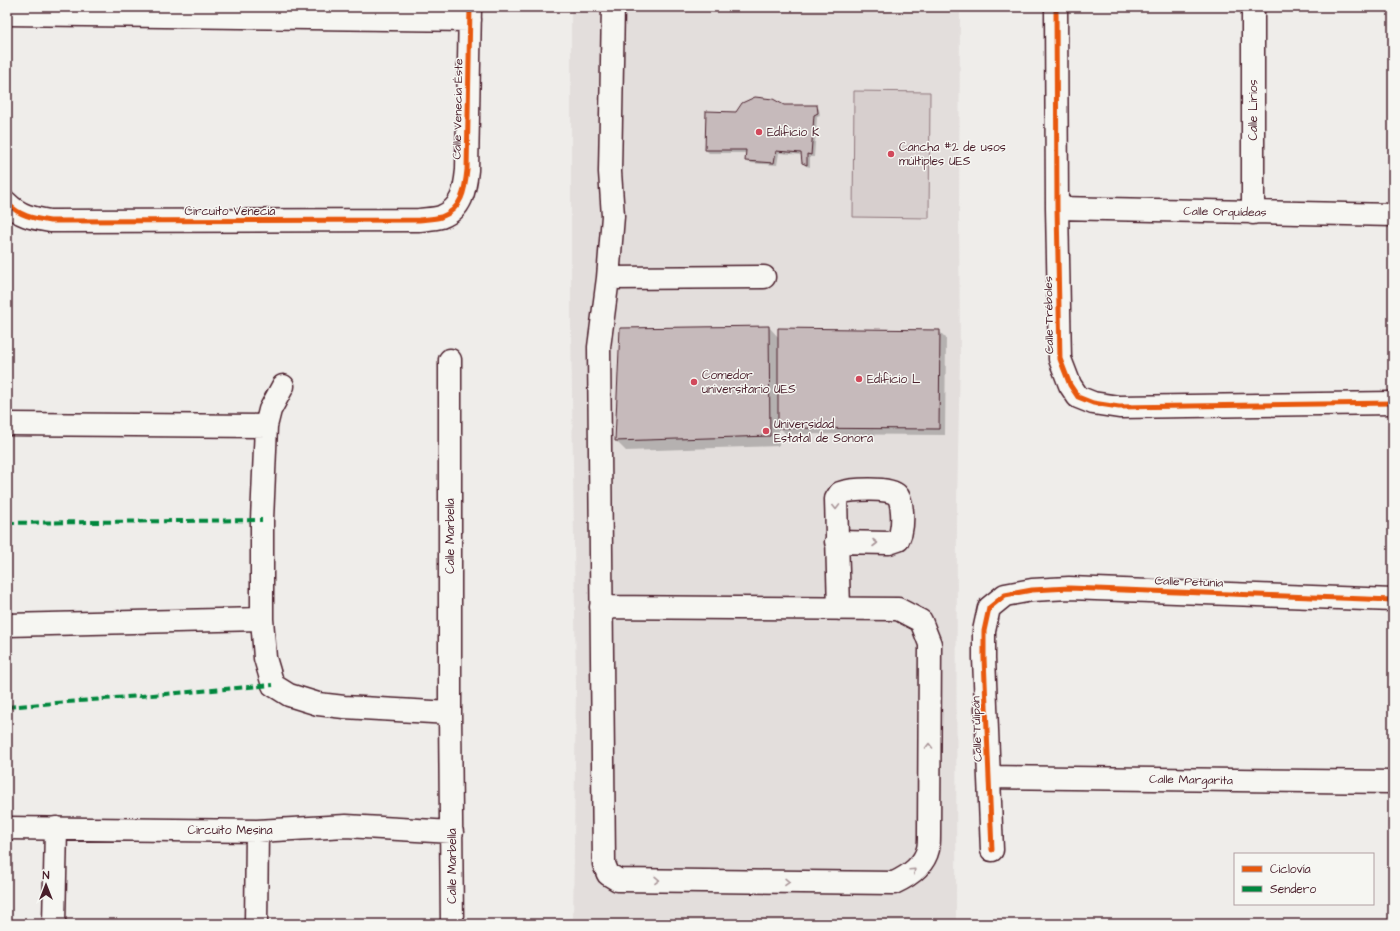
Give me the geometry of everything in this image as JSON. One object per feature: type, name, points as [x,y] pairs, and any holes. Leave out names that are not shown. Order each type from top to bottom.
[{"type":"street","points":[[602,607],[898,609],[921,621],[930,644],[929,836],[928,849],[921,864],[909,876],[894,883],[618,880],[608,874],[604,864],[599,347],[608,278],[613,216],[610,172],[612,7]]},
{"type":"street","name":"Calle Tréboles","points":[[1056,7],[1057,208],[1060,359],[1070,385],[1078,397],[1093,402],[1119,407],[1393,403]]},
{"type":"street","name":"Calle Lirios","points":[[1253,7],[1253,213]]},
{"type":"street","points":[[7,14],[195,11],[470,13]]},
{"type":"street","name":"Calle Venecia Éste","points":[[455,208],[464,191],[467,170],[470,13]]},
{"type":"street","name":"Circuito Venecia","points":[[7,204],[15,212],[32,218],[50,221],[419,220],[440,217],[455,208]]},
{"type":"street","name":"Calle Orquídeas","points":[[1057,208],[1393,215]]},
{"type":"street","points":[[608,278],[764,277]]},
{"type":"street","name":"Calle Marbella","points":[[450,360],[450,713],[452,924]]},
{"type":"street","points":[[283,386],[270,410],[266,426],[262,520],[262,619],[265,658],[273,685],[290,695],[318,704],[344,707],[450,713]]},
{"type":"street","points":[[7,424],[266,426]]},
{"type":"street","points":[[836,542],[839,608]]},
{"type":"street","name":"Calle Petunia","points":[[989,608],[1006,595],[1032,590],[1070,588],[1393,600]]},
{"type":"street","name":"Calle Tulipán","points":[[989,608],[984,631],[984,658],[992,850]]},
{"type":"street","points":[[7,625],[262,619]]},
{"type":"street","name":"Calle Margarita","points":[[988,777],[1393,782]]},
{"type":"street","name":"Circuito Mesina","points":[[7,828],[258,831],[346,826],[452,832]]},
{"type":"street","points":[[54,924],[56,828]]},
{"type":"street","points":[[256,924],[258,831]]},
{"type":"shaded area","name":"Universidad Estatal de Sonora","points":[[571,7],[960,7],[960,356],[957,505],[956,924],[573,924],[576,687],[571,322]]},
{"type":"shaded area","name":"Cancha #2 de usos múltiples UES","points":[[854,91],[930,92],[929,218],[853,217]]},
{"type":"building","name":"Edificio K","points":[[755,97],[773,99],[784,105],[817,105],[818,113],[814,115],[811,155],[807,154],[807,165],[802,163],[801,153],[776,151],[774,163],[745,161],[746,150],[705,150],[706,111],[736,112],[742,103]]},
{"type":"building","name":"Comedor universitario UES","points":[[769,326],[770,436],[615,441],[620,328]]},
{"type":"building","name":"Edificio L","points":[[778,328],[940,330],[939,429],[778,428]]},
{"type":"marked path","points":[[7,523],[262,520]]},
{"type":"marked path","points":[[7,707],[273,685]]},
{"type":"cycle path","points":[[7,203],[22,214],[50,221],[419,220],[441,217],[448,214],[458,204],[463,192],[467,170],[470,7]]},
{"type":"cycle path","points":[[1056,7],[1057,208],[1060,359],[1070,385],[1078,397],[1093,403],[1119,407],[1393,403]]},
{"type":"cycle path","points":[[992,850],[984,631],[989,608],[1005,595],[1032,590],[1069,588],[1393,600]]},
{"type":"place","name":"Edificio K","points":[[759,132]]},
{"type":"place","name":"Cancha #2 de usos múltiples UES","points":[[891,154]]},
{"type":"place","name":"Edificio L","points":[[859,379]]},
{"type":"place","name":"Comedor universitario UES","points":[[694,382]]},
{"type":"place","name":"Universidad Estatal de Sonora","points":[[766,431]]}]
